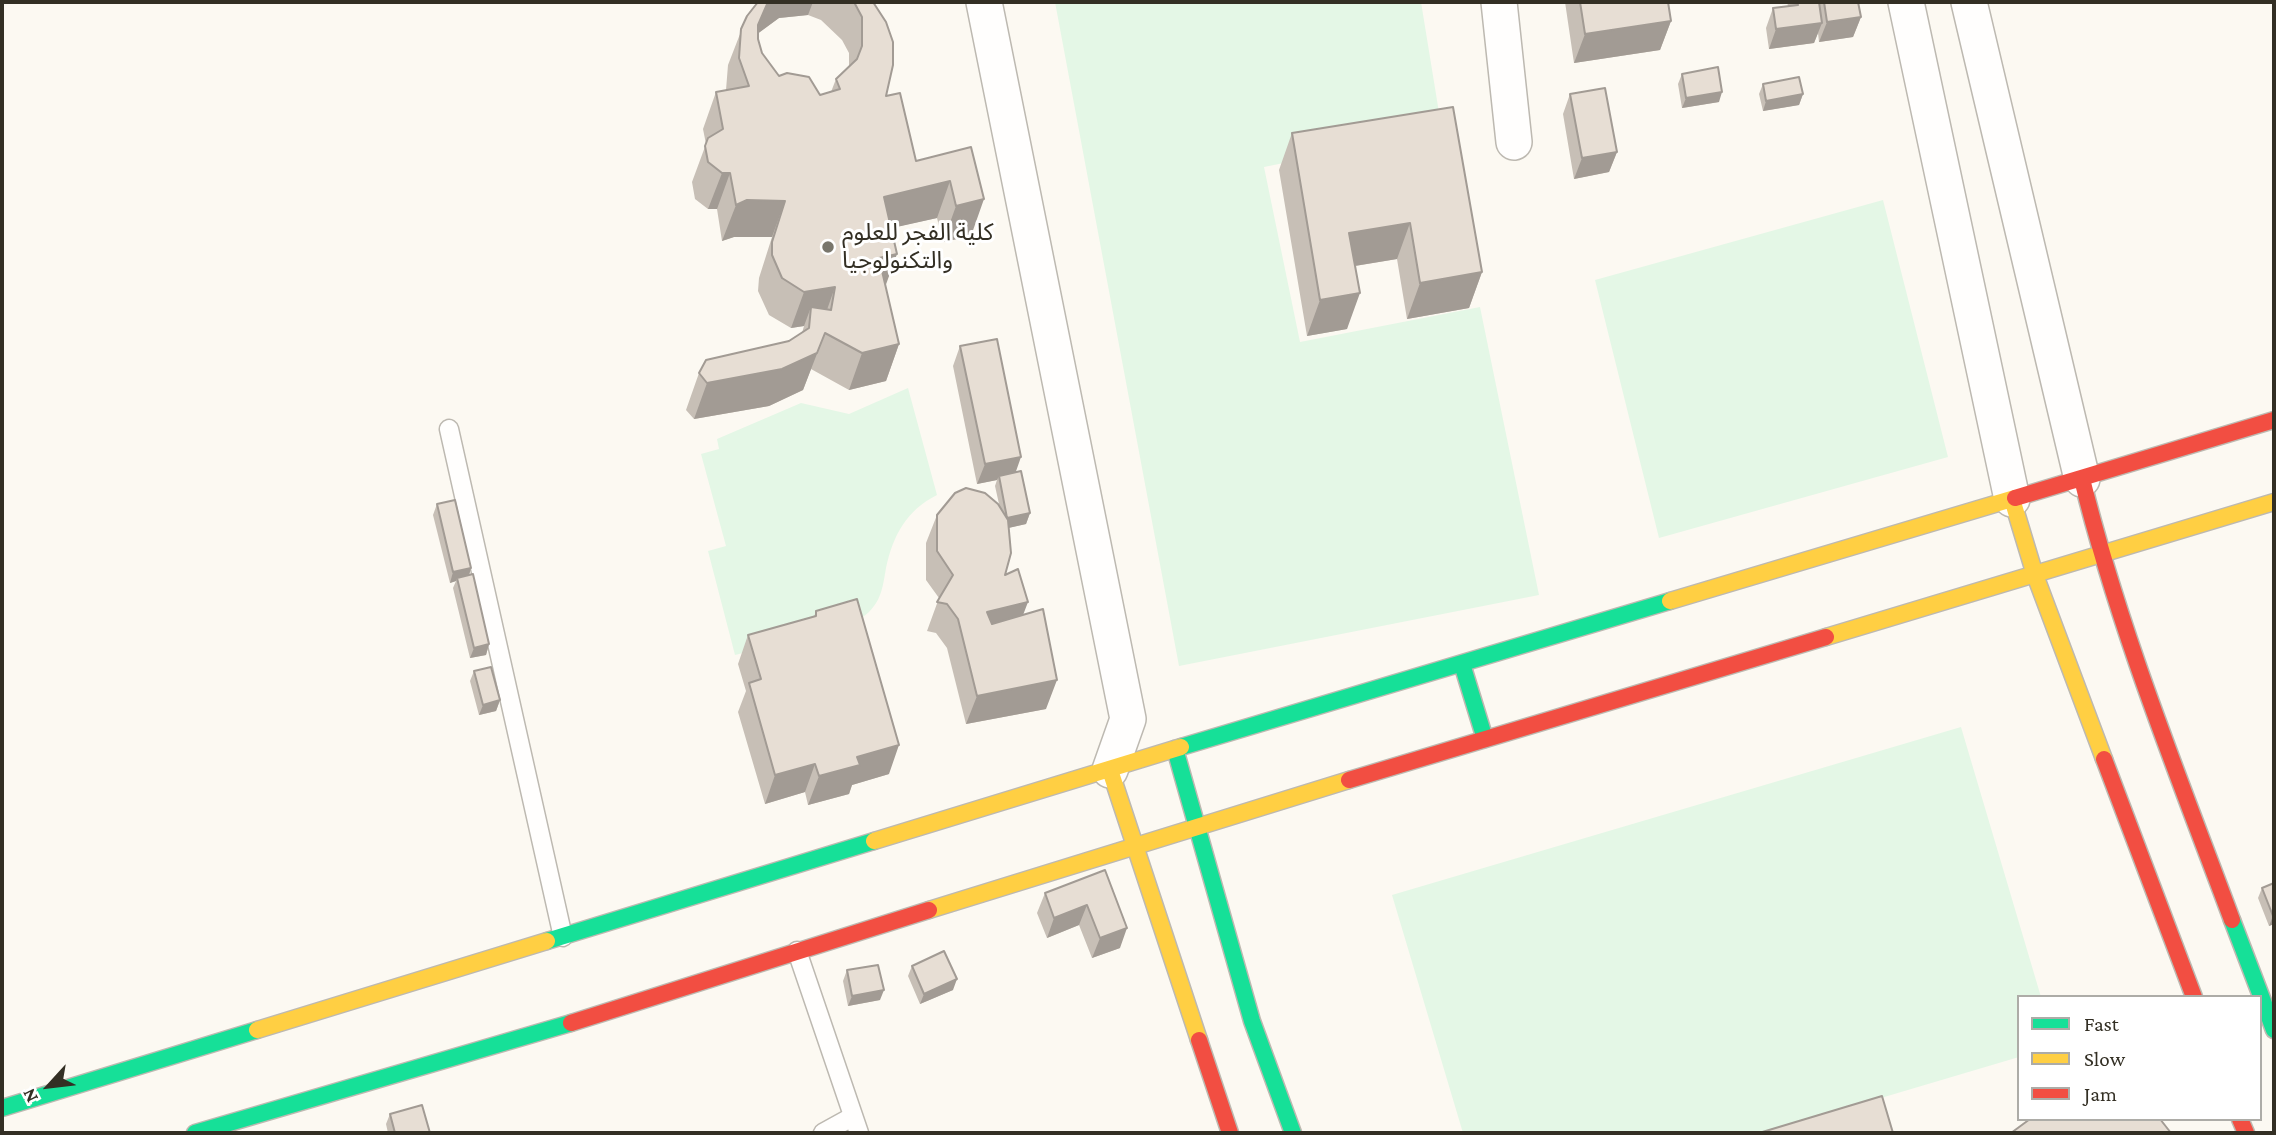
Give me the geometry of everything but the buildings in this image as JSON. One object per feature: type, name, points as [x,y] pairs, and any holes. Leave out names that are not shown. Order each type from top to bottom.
[{"type":"street","points":[[984,2],[1128,719],[1110,770],[1230,1133]]},
{"type":"street","points":[[1499,2],[1514,142]]},
{"type":"street","points":[[1906,2],[2012,499],[2035,575],[2193,995]]},
{"type":"street","points":[[1969,2],[2101,556],[2162,733],[2261,995]]},
{"type":"street","points":[[2,1108],[1175,749],[2274,420]]},
{"type":"street","points":[[195,1133],[564,1024],[1133,845],[2274,502]]},
{"type":"street","points":[[1462,664],[1485,739]]},
{"type":"street","points":[[1128,719],[1175,749],[1247,1022],[1293,1133]]},
{"type":"street","points":[[2262,998],[2274,1030]]},
{"type":"street","points":[[1196,1035],[1219,1029]]},
{"type":"lane","points":[[449,429],[563,937]]},
{"type":"lane","points":[[797,951],[855,1125],[823,1133]]},
{"type":"green space","points":[[1055,2],[1421,2],[1442,131],[1264,167],[1300,342],[1480,307],[1539,595],[1179,666]]},
{"type":"green space","points":[[1883,200],[1948,457],[1659,538],[1595,280]]},
{"type":"green space","points":[[908,388],[937,495],[917,508],[897,534],[877,602],[869,612],[843,627],[735,655],[708,551],[726,546],[701,454],[719,449],[717,439],[801,403],[849,414]]},
{"type":"green space","points":[[1961,727],[2040,995],[2017,995],[2017,1058],[1763,1133],[1463,1133],[1392,895]]},
{"type":"traffic: fast","points":[[1181,747],[1670,601]]},
{"type":"traffic: fast","points":[[1462,664],[1485,739]]},
{"type":"traffic: fast","points":[[1175,749],[1252,1021],[1293,1133]]},
{"type":"traffic: fast","points":[[547,941],[874,841]]},
{"type":"traffic: fast","points":[[2232,920],[2261,995]]},
{"type":"traffic: fast","points":[[2262,999],[2274,1030]]},
{"type":"traffic: fast","points":[[195,1133],[571,1023]]},
{"type":"traffic: fast","points":[[2,1108],[257,1030]]},
{"type":"traffic: slow","points":[[1670,601],[2015,498]]},
{"type":"traffic: slow","points":[[2012,499],[2035,575],[2104,759]]},
{"type":"traffic: slow","points":[[1826,637],[2274,502]]},
{"type":"traffic: slow","points":[[874,841],[1181,747]]},
{"type":"traffic: slow","points":[[1110,770],[1199,1040]]},
{"type":"traffic: slow","points":[[929,910],[1349,780]]},
{"type":"traffic: slow","points":[[257,1030],[547,941]]},
{"type":"traffic: jam","points":[[2015,498],[2274,420]]},
{"type":"traffic: jam","points":[[2082,479],[2131,647],[2232,920]]},
{"type":"traffic: jam","points":[[1349,780],[1826,637]]},
{"type":"traffic: jam","points":[[2104,759],[2193,995]]},
{"type":"traffic: jam","points":[[571,1023],[929,910]]},
{"type":"traffic: jam","points":[[1199,1040],[1230,1133]]},
{"type":"traffic: jam","points":[[2241,1121],[2246,1133]]},
{"type":"place","name":"كلية الفجر للعلوم والتكنولوجيا","points":[[828,247]]}]
